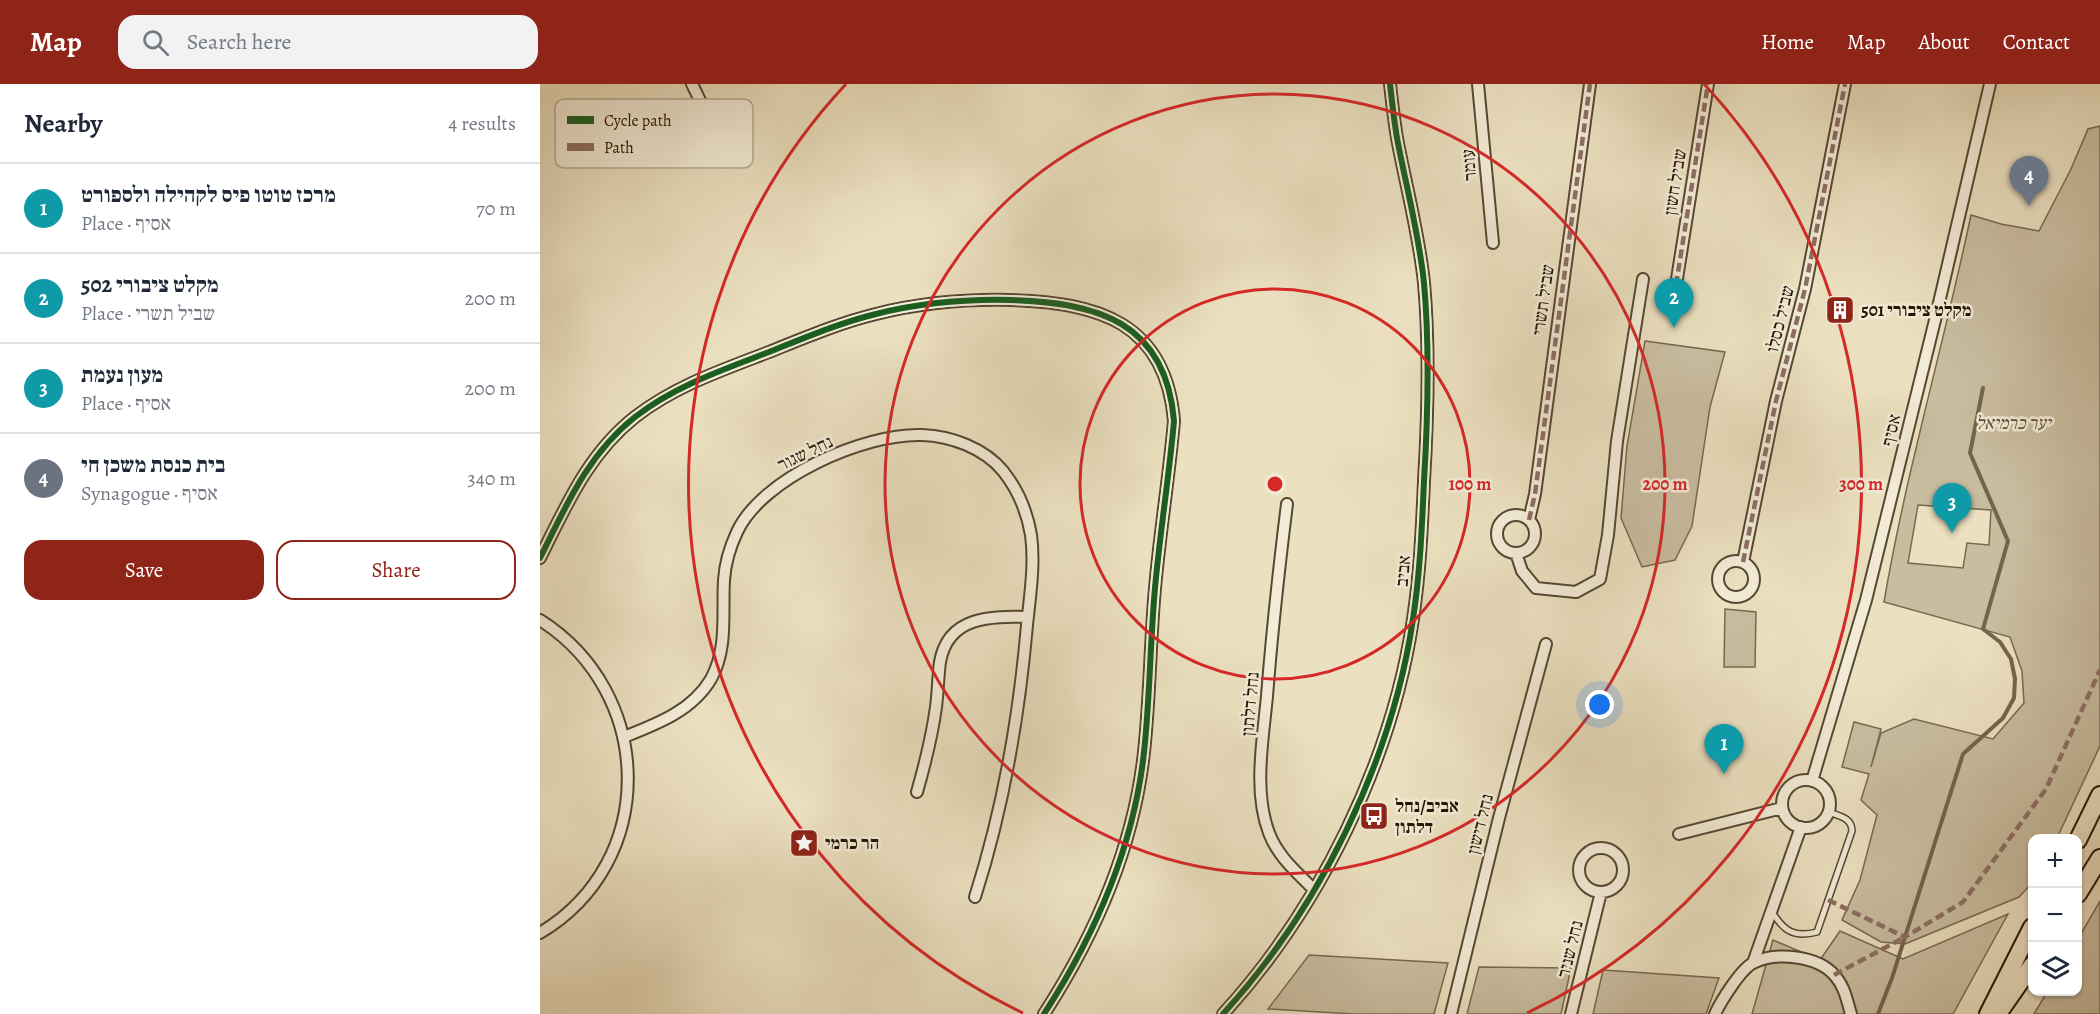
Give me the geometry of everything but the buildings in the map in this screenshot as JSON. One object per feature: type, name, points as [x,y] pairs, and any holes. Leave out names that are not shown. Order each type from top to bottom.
[{"type":"main road","points":[[2081,834],[2098,801]]},
{"type":"main road","points":[[2082,888],[2100,858]]},
{"type":"main road","points":[[1988,1014],[2028,935]]},
{"type":"main road","points":[[1998,1014],[2028,971]]},
{"type":"street","points":[[692,84],[699,99]]},
{"type":"street","name":"אביב","points":[[1223,1014],[1272,954],[1314,890],[1352,817],[1390,719],[1409,639],[1418,571],[1426,442],[1426,316],[1421,257],[1397,135],[1390,84]]},
{"type":"street","name":"עומר","points":[[1478,84],[1492,243]]},
{"type":"street","name":"שביל תשרי","points":[[1529,520],[1535,494],[1590,84]]},
{"type":"street","name":"שביל חשון","points":[[1676,285],[1708,84]]},
{"type":"street","name":"שביל כסלו","points":[[1743,562],[1776,401],[1805,289],[1845,84]]},
{"type":"street","name":"אסיף","points":[[1812,782],[1866,600],[1990,84]]},
{"type":"street","points":[[1516,553],[1522,572],[1536,588],[1576,592],[1600,579],[1608,535],[1617,441],[1643,279]]},
{"type":"street","points":[[540,558],[582,475],[607,443],[635,417],[665,397],[707,375],[838,325],[875,314],[932,303],[1018,300],[1053,302],[1095,311],[1114,320],[1138,337],[1158,360],[1167,378],[1174,421],[1155,585],[1144,754],[1132,818],[1113,880],[1088,939],[1044,1014]]},
{"type":"street","name":"נחל שגור","points":[[624,737],[679,712],[697,697],[712,678],[722,644],[724,580],[727,561],[738,530],[767,492],[794,474],[831,457],[880,441],[911,436],[943,438],[964,444],[983,454],[1000,468],[1014,486],[1025,509],[1031,536],[1032,568],[1020,691],[1008,769],[975,897]]},
{"type":"street","name":"נחל דלתון","points":[[1287,504],[1269,672],[1262,759],[1262,801],[1264,817],[1274,845],[1288,865],[1314,890]]},
{"type":"street","points":[[1517,515],[1529,520],[1533,525],[1535,538],[1528,549],[1516,553],[1500,545],[1498,527],[1506,518],[1517,515]]},
{"type":"street","points":[[917,792],[932,734],[940,661],[949,639],[964,625],[975,621],[999,616],[1028,617]]},
{"type":"street","points":[[540,620],[557,630],[588,662],[611,698],[624,737],[629,778],[625,818],[611,856],[589,892],[558,922],[540,933]]},
{"type":"street","name":"נחל דישון","points":[[1450,1014],[1501,809],[1546,644]]},
{"type":"street","points":[[1804,781],[1812,782],[1825,790],[1828,796],[1828,812],[1820,824],[1813,827],[1792,824],[1782,808],[1783,797],[1791,786],[1804,781]]},
{"type":"street","points":[[1679,834],[1782,808]]},
{"type":"street","points":[[1715,1014],[1722,998],[1752,963],[1801,827]]},
{"type":"street","points":[[1601,849],[1611,851],[1616,855],[1620,860],[1622,870],[1616,886],[1611,890],[1601,892],[1591,890],[1586,886],[1580,877],[1579,870],[1580,863],[1586,855],[1591,851],[1601,849]]},
{"type":"street","name":"נחל שניר","points":[[1571,1014],[1601,892]]},
{"type":"street","points":[[1752,963],[1780,956],[1800,957],[1821,965],[1834,975],[1844,989],[1851,1014]]},
{"type":"lane","points":[[1772,911],[1781,927],[1803,936],[1817,932],[1852,831],[1852,824],[1848,820],[1828,812]]},
{"type":"green space","name":"יער כרמיאל","points":[[2100,126],[2100,746],[2059,834],[2028,834],[2028,887],[2019,897],[1905,944],[1881,942],[1842,920],[1860,880],[1877,815],[1861,800],[1869,774],[1842,767],[1854,722],[1881,729],[1871,767],[1881,733],[1914,719],[1993,739],[2024,703],[2022,671],[2010,637],[1884,602],[1914,456],[1971,215],[2001,224],[2039,231],[2071,169],[2088,129]],"holes":[[[1918,505],[1991,510],[1989,545],[1967,543],[1963,568],[1908,563]]]},
{"type":"green space","points":[[1645,341],[1725,352],[1710,407],[1692,526],[1675,560],[1642,567],[1621,518],[1627,446]]},
{"type":"green space","points":[[1725,609],[1756,612],[1755,667],[1724,667]]},
{"type":"green space","points":[[2100,901],[2100,1014],[2034,1014],[2045,996],[2082,996],[2082,932]]},
{"type":"green space","points":[[2008,914],[1953,1014],[1752,1014],[1773,940],[1820,960],[1840,931],[1903,959]]},
{"type":"green space","points":[[1309,955],[1448,963],[1434,1014],[1354,1014],[1268,1009]]},
{"type":"green space","points":[[1479,967],[1571,968],[1561,1014],[1467,1014]]},
{"type":"green space","points":[[1603,970],[1719,978],[1706,1014],[1593,1014]]},
{"type":"waterway","points":[[1878,1014],[1892,978],[1963,754],[2003,718],[2014,698],[2015,679],[2011,659],[2000,642],[1983,629],[2008,541],[1970,453],[1983,388]]},
{"type":"marked path","points":[[1529,520],[1535,494],[1590,84]]},
{"type":"marked path","points":[[1676,285],[1708,84]]},
{"type":"marked path","points":[[1743,562],[1776,401],[1805,289],[1845,84]]},
{"type":"marked path","points":[[1828,900],[1905,937],[1963,902],[2046,789],[2100,670]]},
{"type":"marked path","points":[[1834,975],[1905,937]]},
{"type":"cycle path","points":[[1223,1014],[1291,928],[1346,830],[1369,778],[1388,726],[1403,672],[1413,619],[1420,550],[1425,456],[1428,382],[1427,332],[1422,265],[1397,138],[1390,84]]},
{"type":"cycle path","points":[[540,558],[569,500],[591,464],[618,432],[635,417],[666,396],[699,380],[822,331],[862,318],[926,304],[1010,300],[1071,306],[1098,313],[1122,324],[1142,340],[1157,361],[1168,387],[1174,421],[1155,588],[1148,711],[1139,787],[1131,821],[1109,889],[1080,953],[1044,1014]]},
{"type":"place","name":"בית כנסת משכן חי","points":[[2029,206]]},
{"type":"place","name":"מקלט ציבורי 501","points":[[1840,310]]},
{"type":"place","name":"מקלט ציבורי 502","points":[[1674,328]]},
{"type":"place","name":"מעון נעמת","points":[[1952,533]]},
{"type":"place","name":"מרכז טוטו פיס לקהילה ולספורט","points":[[1724,774]]},
{"type":"place","name":"אביב/נחל דלתון","points":[[1374,816]]},
{"type":"place","name":"הר כרמי","points":[[804,843]]}]
